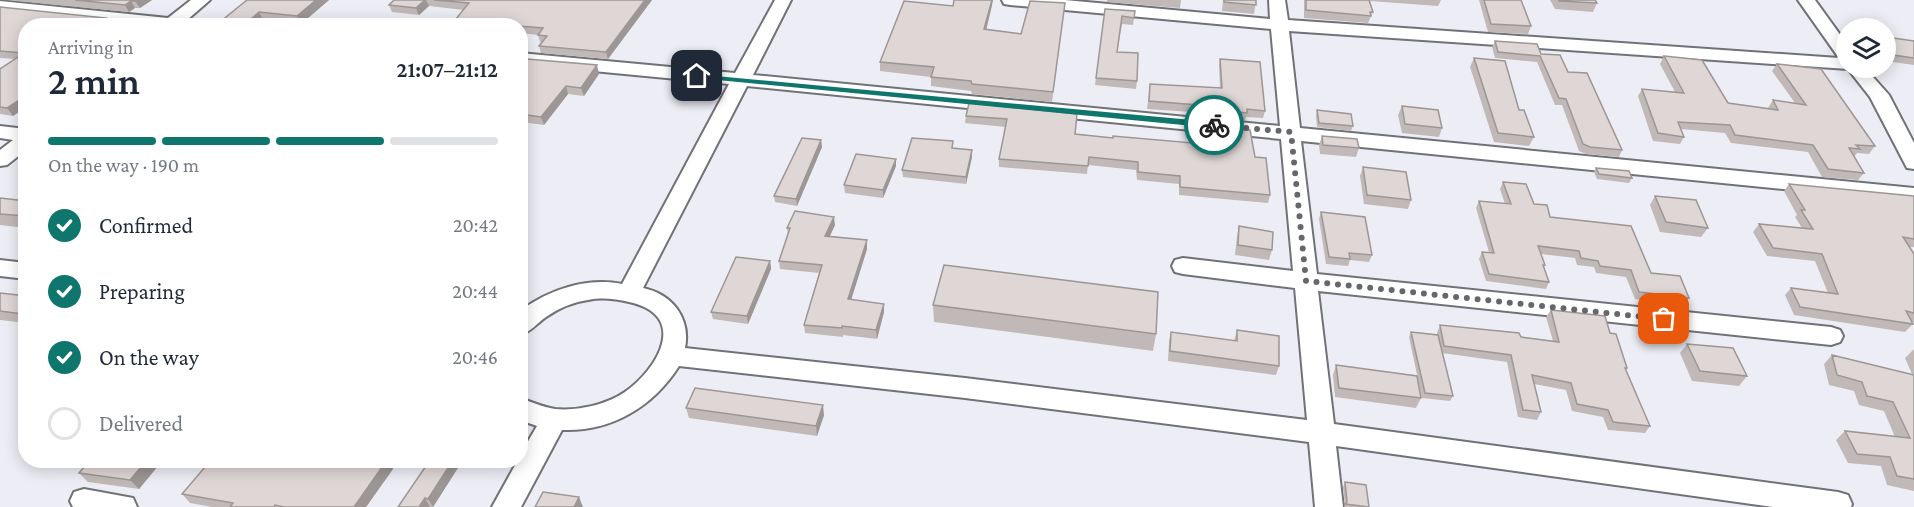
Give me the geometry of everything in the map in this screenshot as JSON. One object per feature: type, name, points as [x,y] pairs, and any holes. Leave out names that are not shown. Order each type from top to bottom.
[{"type":"street","points":[[179,18],[202,0]]},
{"type":"street","points":[[630,291],[783,0]]},
{"type":"street","points":[[1010,0],[1280,25],[1836,63]]},
{"type":"street","points":[[1278,0],[1329,507]]},
{"type":"street","points":[[1806,0],[1836,41]]},
{"type":"street","points":[[0,6],[114,18]]},
{"type":"street","points":[[528,59],[1914,195]]},
{"type":"street","points":[[1865,78],[1879,95],[1914,163]]},
{"type":"street","points":[[0,132],[18,135]]},
{"type":"street","points":[[0,160],[18,144]]},
{"type":"street","points":[[1183,266],[1831,336]]},
{"type":"street","points":[[0,268],[18,270]]},
{"type":"street","points":[[528,318],[563,298],[602,289],[630,291],[652,299],[667,312],[676,334],[673,356],[657,382],[631,403],[598,416],[579,420],[554,420],[528,413]]},
{"type":"street","points":[[673,356],[920,381],[1162,411],[1838,504]]},
{"type":"street","points":[[528,467],[554,420]]},
{"type":"street","points":[[506,507],[528,468]]},
{"type":"street","points":[[84,501],[123,507]]},
{"type":"building","points":[[75,0],[137,0],[125,5]]},
{"type":"building","points":[[247,0],[316,0],[297,16],[259,12],[252,18],[225,18]]},
{"type":"building","points":[[394,0],[425,0],[416,8],[389,5]]},
{"type":"building","points":[[434,0],[645,0],[606,52],[539,46],[547,36],[538,35],[543,28],[528,27],[528,18],[457,18],[469,3]]},
{"type":"building","points":[[954,0],[992,0],[984,29],[1021,34],[1030,1],[1065,3],[1053,92],[972,84],[971,81],[931,77],[934,67],[880,62],[904,1],[953,6]]},
{"type":"building","points":[[1224,0],[1256,0],[1256,5],[1224,2]]},
{"type":"building","points":[[1306,0],[1369,0],[1373,12],[1370,12],[1371,16],[1306,10]]},
{"type":"building","points":[[1484,0],[1521,0],[1531,26],[1491,24]]},
{"type":"building","points":[[1595,0],[1597,3],[1559,1]]},
{"type":"building","points":[[0,7],[106,18],[18,18],[18,52],[0,51]]},
{"type":"building","points":[[1105,9],[1135,11],[1134,18],[1122,16],[1117,52],[1138,53],[1137,81],[1096,78]]},
{"type":"building","points":[[1896,38],[1914,41],[1914,58],[1896,55]]},
{"type":"building","points":[[1495,41],[1537,44],[1541,54],[1560,55],[1568,72],[1587,73],[1622,150],[1590,147],[1583,144],[1566,99],[1559,98],[1540,56],[1498,52]]},
{"type":"building","points":[[1664,56],[1702,60],[1728,103],[1778,110],[1773,100],[1806,105],[1777,64],[1821,69],[1875,146],[1856,145],[1860,149],[1849,148],[1864,173],[1828,169],[1813,145],[1735,135],[1730,125],[1678,122],[1684,137],[1658,133],[1642,89],[1684,93]]},
{"type":"building","points":[[18,57],[18,101],[7,108],[0,107],[0,69]]},
{"type":"building","points":[[1474,58],[1505,61],[1519,110],[1524,110],[1534,137],[1498,133]]},
{"type":"building","points":[[528,59],[597,65],[581,88],[566,86],[541,117],[528,115]]},
{"type":"building","points":[[1220,59],[1260,62],[1265,111],[1247,109],[1247,113],[1223,110],[1223,107],[1149,101],[1150,84],[1222,88]]},
{"type":"building","points":[[969,103],[1077,114],[1075,134],[1113,138],[1113,136],[1227,146],[1225,128],[1250,130],[1255,157],[1266,158],[1270,195],[1180,187],[1180,176],[1138,172],[1138,162],[1089,157],[1088,166],[999,159],[1007,119],[966,116]]},
{"type":"building","points":[[1402,106],[1438,110],[1442,128],[1405,124]]},
{"type":"building","points":[[1317,110],[1351,114],[1353,126],[1319,123]]},
{"type":"building","points":[[1322,136],[1357,139],[1359,148],[1323,145]]},
{"type":"building","points":[[802,138],[821,140],[796,199],[774,196]]},
{"type":"building","points":[[912,138],[953,141],[952,148],[972,150],[966,177],[902,170]]},
{"type":"building","points":[[856,154],[896,159],[883,190],[844,185]]},
{"type":"building","points":[[1363,167],[1406,172],[1411,200],[1367,195]]},
{"type":"building","points":[[1596,168],[1629,171],[1632,178],[1599,174]]},
{"type":"building","points":[[1503,182],[1526,184],[1534,204],[1547,205],[1550,217],[1631,226],[1651,273],[1680,276],[1689,298],[1639,292],[1631,270],[1600,266],[1598,261],[1581,258],[1579,251],[1538,246],[1549,282],[1489,274],[1482,252],[1494,253],[1479,201],[1511,204]]},
{"type":"building","points":[[1789,184],[1914,196],[1914,239],[1903,237],[1914,254],[1914,313],[1906,311],[1913,324],[1800,307],[1791,288],[1838,294],[1822,254],[1773,248],[1759,224],[1813,229],[1801,210],[1805,210]]},
{"type":"building","points":[[1655,196],[1696,200],[1708,228],[1666,222]]},
{"type":"building","points":[[0,198],[18,200],[18,215],[0,214]]},
{"type":"building","points":[[795,211],[834,217],[825,236],[867,240],[848,299],[884,304],[876,330],[804,325],[822,265],[779,261],[790,228],[787,228]]},
{"type":"building","points":[[1321,212],[1365,217],[1372,255],[1349,253],[1350,259],[1329,257]]},
{"type":"building","points":[[1239,226],[1273,232],[1272,250],[1238,245]]},
{"type":"building","points":[[736,257],[770,261],[747,316],[711,312]]},
{"type":"building","points":[[944,265],[1158,292],[1156,334],[933,305]]},
{"type":"building","points":[[0,293],[18,295],[18,313],[0,311]]},
{"type":"building","points":[[1551,310],[1605,316],[1610,333],[1616,334],[1627,368],[1625,368],[1650,426],[1613,422],[1608,410],[1577,404],[1571,383],[1532,375],[1541,412],[1523,410],[1511,355],[1444,346],[1440,325],[1519,333],[1521,337],[1559,342]]},
{"type":"building","points":[[1237,330],[1279,336],[1279,366],[1170,351],[1171,332],[1237,341]]},
{"type":"building","points":[[1411,332],[1438,335],[1453,396],[1425,393]]},
{"type":"building","points":[[1687,344],[1733,348],[1747,376],[1700,371]]},
{"type":"building","points":[[1832,355],[1914,375],[1914,479],[1897,476],[1890,457],[1857,454],[1845,431],[1910,438],[1893,402],[1867,396],[1862,382],[1837,375]]},
{"type":"building","points":[[1336,365],[1417,376],[1421,398],[1339,388]]},
{"type":"building","points":[[695,388],[823,405],[816,426],[686,408]]},
{"type":"building","points":[[83,468],[140,468],[130,480],[79,473]]},
{"type":"building","points":[[204,468],[381,468],[354,507],[275,505],[274,507],[230,507],[233,503],[182,494]]},
{"type":"building","points":[[425,468],[448,468],[428,499],[425,498],[419,507],[398,507]]},
{"type":"building","points":[[1345,482],[1366,485],[1369,507],[1345,504],[1347,502]]},
{"type":"building","points":[[543,492],[579,497],[574,507],[535,507]]},
{"type":"way so far","points":[[1214,125],[1291,132],[1306,281],[1664,319]]},
{"type":"route","points":[[697,76],[1214,125]]}]
